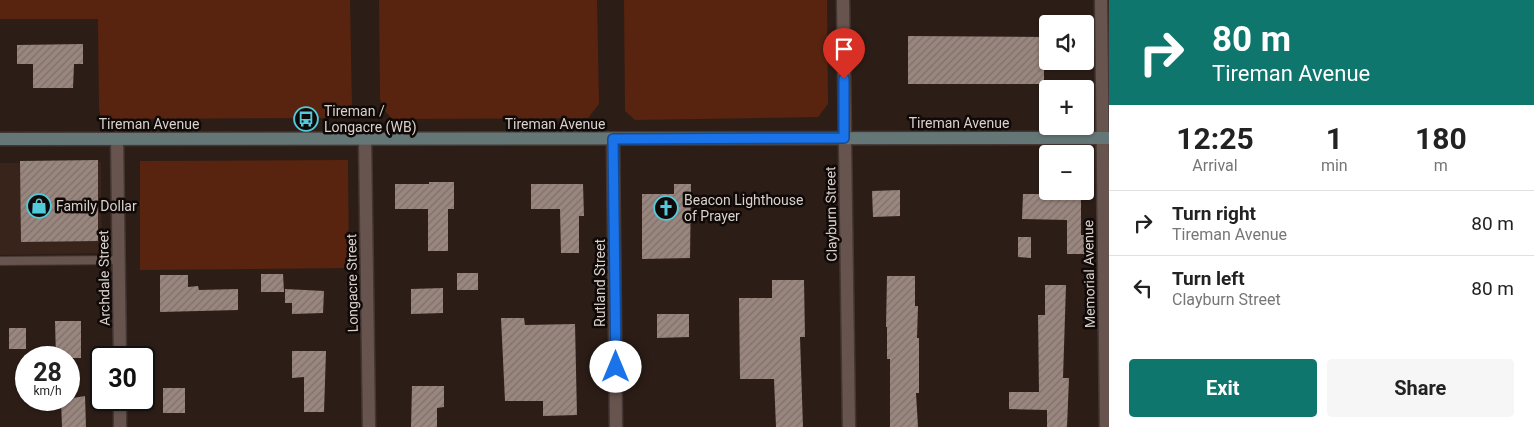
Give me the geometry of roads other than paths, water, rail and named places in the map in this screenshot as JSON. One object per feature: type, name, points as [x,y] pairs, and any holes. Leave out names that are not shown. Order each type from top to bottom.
[{"type":"street","name":"Clayburn Street","points":[[843,0],[849,427]]},
{"type":"street","name":"Memorial Avenue","points":[[1102,0],[1106,138],[1106,427]]},
{"type":"street","name":"Tireman Avenue","points":[[0,139],[1106,138]]},
{"type":"street","name":"Archdale Street","points":[[117,139],[120,346]]},
{"type":"street","name":"Longacre Street","points":[[365,139],[368,427]]},
{"type":"street","name":"Rutland Street","points":[[613,139],[616,427]]},
{"type":"street","points":[[120,411],[120,427]]},
{"type":"lane","points":[[0,261],[119,260]]},
{"type":"place","name":"Tireman / Longacre (WB)","points":[[306,119]]},
{"type":"place","name":"Family Dollar","points":[[39,206]]},
{"type":"place","name":"Beacon Lighthouse of Prayer","points":[[666,208]]}]
